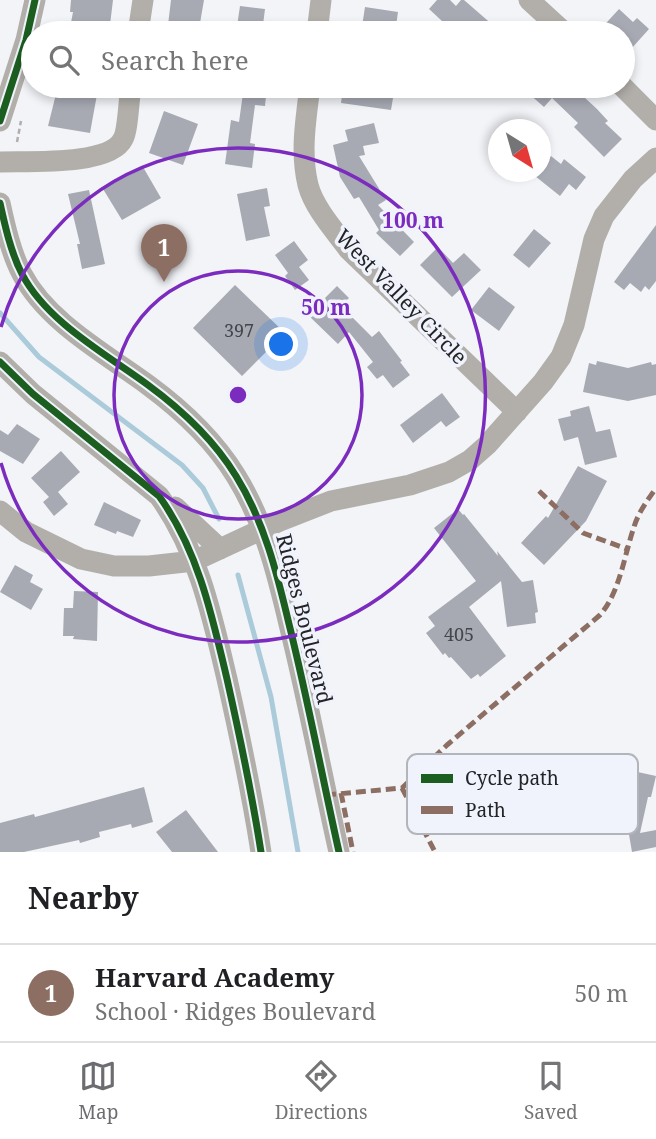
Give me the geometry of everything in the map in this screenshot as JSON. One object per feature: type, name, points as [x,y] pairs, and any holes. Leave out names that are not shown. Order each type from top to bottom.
[{"type":"street","points":[[30,21],[35,0]]},
{"type":"street","points":[[140,21],[143,0]]},
{"type":"street","points":[[318,21],[321,0]]},
{"type":"street","points":[[529,0],[552,21]]},
{"type":"street","points":[[0,121],[21,56]]},
{"type":"street","points":[[0,162],[84,159],[106,155],[123,140],[129,98]]},
{"type":"street","name":"West Valley Circle","points":[[308,98],[303,141],[309,186],[326,219],[349,250],[517,412]]},
{"type":"street","points":[[634,98],[656,120]]},
{"type":"street","points":[[0,511],[26,531],[82,559],[125,566],[149,566],[194,561],[331,501],[410,485],[449,472],[470,460],[487,445],[543,382],[561,357],[574,325],[594,239],[604,216],[633,179],[656,158]]},
{"type":"street","name":"Ridges Boulevard","points":[[0,203],[22,273],[35,293],[79,336],[150,386],[197,426],[222,454],[236,475],[263,529],[304,685],[339,852]]},
{"type":"street","points":[[0,362],[33,394],[183,513],[220,549]]},
{"type":"street","points":[[159,496],[178,525],[211,611],[239,731],[261,852]]},
{"type":"building","points":[[71,0],[113,0],[110,21],[71,21],[73,12],[70,12]]},
{"type":"building","points":[[171,0],[204,0],[200,21],[168,21]]},
{"type":"building","points":[[437,0],[450,0],[456,6],[464,0],[488,21],[442,21],[429,9]]},
{"type":"building","points":[[240,6],[265,9],[264,21],[238,21]]},
{"type":"building","points":[[365,7],[398,12],[397,21],[363,21]]},
{"type":"building","points":[[619,9],[632,21],[608,21]]},
{"type":"building","points":[[637,18],[649,29],[635,45],[634,21]]},
{"type":"building","points":[[55,98],[96,98],[90,133],[48,126]]},
{"type":"building","points":[[242,98],[266,98],[265,106],[255,105],[250,143],[255,144],[252,168],[225,164],[231,120],[239,122]]},
{"type":"building","points":[[342,98],[393,98],[391,110],[341,103]]},
{"type":"building","points":[[534,98],[552,98],[544,107]]},
{"type":"building","points":[[552,98],[585,98],[622,139],[604,157],[574,127],[578,123]]},
{"type":"building","points":[[164,111],[198,124],[183,165],[149,153]]},
{"type":"building","points":[[374,123],[379,143],[363,146],[365,155],[359,156],[386,200],[378,205],[414,242],[400,256],[376,233],[379,230],[359,197],[354,199],[340,177],[333,145],[348,141],[345,130]]},
{"type":"building","points":[[551,156],[561,164],[564,159],[586,177],[576,190],[569,184],[560,196],[542,182],[551,182]]},
{"type":"building","points":[[143,167],[161,198],[122,220],[103,189]]},
{"type":"building","points":[[267,188],[270,206],[264,207],[270,236],[246,241],[237,194]]},
{"type":"building","points":[[89,190],[105,264],[82,269],[77,244],[80,244],[68,194]]},
{"type":"building","points":[[656,225],[656,281],[649,290],[645,286],[641,292],[630,283],[624,290],[614,282]]},
{"type":"building","points":[[534,229],[551,243],[529,268],[513,255]]},
{"type":"building","points":[[294,241],[308,260],[299,267],[309,280],[295,290],[285,276],[288,273],[275,255]]},
{"type":"building","points":[[438,247],[453,263],[464,253],[481,270],[452,297],[420,265]]},
{"type":"building","points":[[235,285],[285,333],[242,376],[193,328]]},
{"type":"building","points":[[337,286],[349,298],[341,306],[372,337],[379,331],[410,375],[393,388],[383,375],[377,379],[367,367],[373,362],[349,332],[338,344],[308,315]]},
{"type":"building","points":[[489,287],[515,307],[499,331],[471,310]]},
{"type":"building","points":[[597,361],[628,368],[651,362],[652,365],[656,364],[656,395],[628,401],[583,392],[589,363],[596,365]]},
{"type":"building","points":[[442,393],[460,417],[446,427],[441,421],[413,443],[400,425]]},
{"type":"building","points":[[589,406],[596,432],[610,429],[617,457],[585,465],[578,437],[564,441],[558,419],[571,416],[570,411]]},
{"type":"building","points":[[17,424],[40,439],[23,464],[0,451],[0,430],[8,435]]},
{"type":"building","points":[[61,451],[80,472],[58,492],[68,504],[54,516],[43,502],[49,497],[31,478]]},
{"type":"building","points":[[578,466],[607,481],[586,521],[544,565],[521,543],[546,516],[548,518]]},
{"type":"building","points":[[104,502],[141,520],[133,537],[117,531],[116,534],[94,525]]},
{"type":"building","points":[[458,509],[522,582],[533,580],[538,612],[535,613],[536,623],[507,627],[501,581],[469,607],[506,656],[480,677],[478,674],[471,679],[451,657],[445,653],[443,655],[426,633],[435,626],[428,617],[476,581],[434,528]]},
{"type":"building","points":[[15,565],[33,575],[30,582],[43,589],[31,610],[0,592]]},
{"type":"building","points":[[74,591],[98,592],[97,641],[63,636],[64,608],[73,608]]},
{"type":"building","points":[[638,772],[656,776],[640,833],[656,830],[656,847],[632,852],[629,834],[638,834]]},
{"type":"building","points":[[144,787],[153,822],[99,832],[100,837],[80,843],[79,840],[24,852],[0,852],[0,823],[34,814],[35,817]]},
{"type":"building","points":[[186,810],[218,852],[172,852],[156,832]]},
{"type":"waterway","points":[[0,313],[39,357],[182,465],[203,488],[219,519]]},
{"type":"waterway","points":[[238,575],[271,697],[298,852]]},
{"type":"marked path","points":[[438,754],[600,615],[617,585],[638,517],[656,488]]},
{"type":"marked path","points":[[539,491],[583,533],[627,549]]},
{"type":"marked path","points":[[326,795],[402,788],[407,783]]},
{"type":"marked path","points":[[402,788],[407,798]]},
{"type":"marked path","points":[[341,793],[353,852]]},
{"type":"marked path","points":[[426,834],[435,852]]},
{"type":"cycle path","points":[[30,21],[35,0]]},
{"type":"cycle path","points":[[0,121],[21,56]]},
{"type":"cycle path","points":[[0,203],[18,266],[46,307],[79,336],[185,415],[218,450],[246,493],[262,529],[280,586],[339,852]]},
{"type":"cycle path","points":[[0,362],[33,394],[159,496],[173,517],[194,561],[216,631],[261,852]]},
{"type":"place","name":"Harvard Academy","points":[[164,282]]}]
